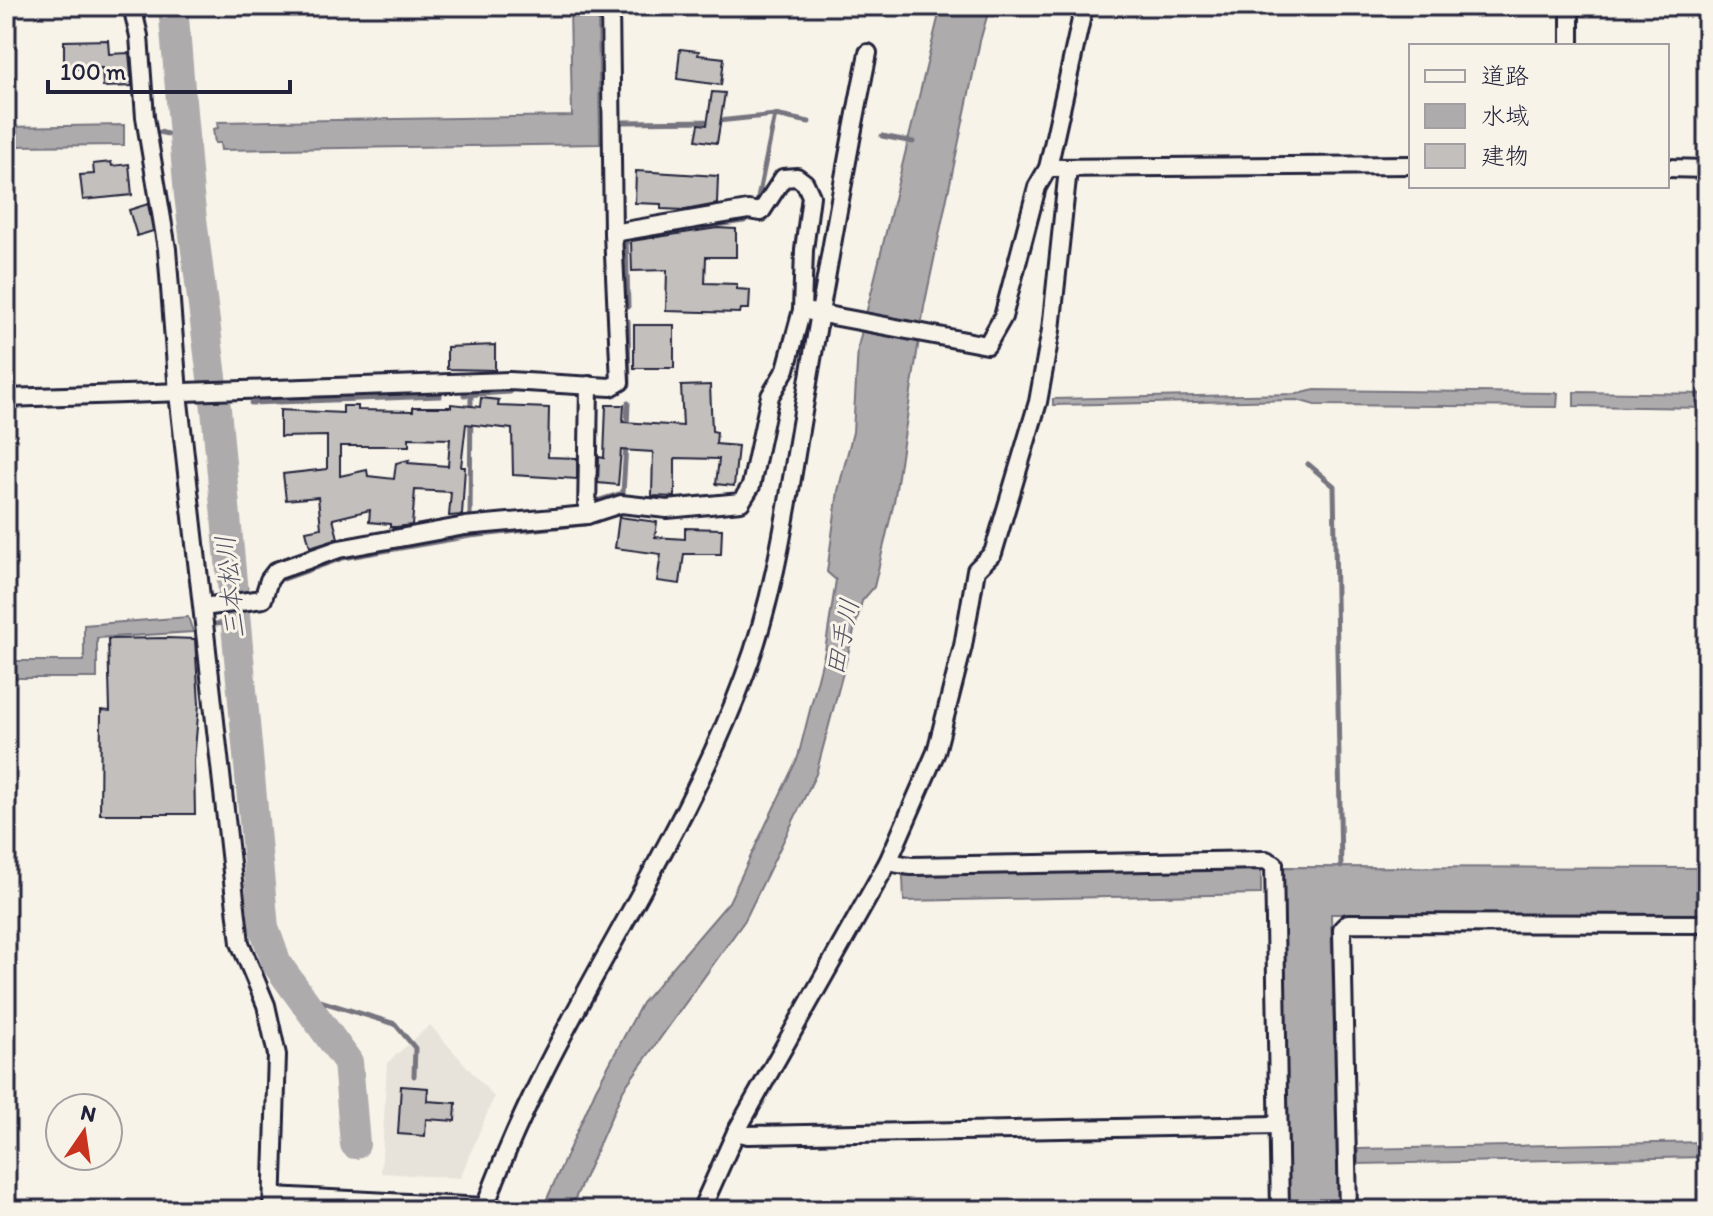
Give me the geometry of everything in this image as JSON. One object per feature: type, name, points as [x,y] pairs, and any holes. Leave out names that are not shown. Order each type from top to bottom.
[{"type":"street","points":[[132,6],[139,36],[147,130],[167,249],[240,943],[266,1005],[277,1055],[272,1203],[485,1209],[499,1169],[571,1019],[696,788],[744,678],[760,632],[781,547],[826,315],[839,196],[868,53]]},
{"type":"street","points":[[6,398],[509,381],[611,387],[620,382],[613,233],[610,6]]},
{"type":"street","points":[[802,310],[987,345],[1003,317],[1037,187],[1048,168],[1084,6]]},
{"type":"street","points":[[1570,6],[1570,44]]},
{"type":"street","points":[[1048,168],[1409,165]]},
{"type":"street","points":[[1669,168],[1707,169]]},
{"type":"street","points":[[701,1210],[736,1132],[888,862],[936,752],[963,646],[976,570],[993,553],[1038,402],[1051,330],[1068,169]]},
{"type":"street","points":[[203,607],[263,599],[269,580],[276,571],[339,549],[465,526],[587,515],[621,504],[667,509],[741,502],[751,486],[770,396],[786,369],[802,310],[804,250],[811,196],[805,183],[797,177],[783,178],[761,212],[748,210],[613,233]]},
{"type":"street","points":[[587,515],[589,385]]},
{"type":"street","points":[[888,862],[911,866],[1266,860],[1274,864],[1280,1210]]},
{"type":"street","points":[[1348,1210],[1342,929],[1348,923],[1707,924]]},
{"type":"street","points":[[736,1132],[764,1135],[1278,1125]]},
{"type":"shaded area","points":[[430,1025],[494,1097],[460,1178],[381,1173],[387,1063]]},
{"type":"water","points":[[570,6],[598,6],[600,144],[221,150],[220,143],[215,143],[213,129],[218,128],[217,122],[572,116]]},
{"type":"water","name":"田手川","points":[[941,6],[990,6],[924,307],[894,502],[874,587],[862,601],[816,774],[745,920],[623,1090],[570,1210],[542,1210],[596,1089],[642,1003],[729,902],[798,757],[825,651],[836,580],[827,572],[838,491],[853,432],[858,347]]},
{"type":"water","points":[[124,125],[124,145],[6,146],[6,127]]},
{"type":"water","points":[[1315,390],[1558,393],[1557,407],[1315,405],[1297,400],[1053,405],[1053,399],[1297,394]]},
{"type":"water","points":[[1574,392],[1707,394],[1707,408],[1574,406]]},
{"type":"water","points":[[188,617],[193,632],[97,638],[97,678],[6,678],[6,661],[84,661],[84,625]]},
{"type":"water","points":[[1281,867],[1707,868],[1707,914],[1331,914],[1338,1210],[1287,1210]]},
{"type":"water","points":[[1261,869],[1261,894],[904,901],[903,876]]},
{"type":"water","points":[[1707,1142],[1707,1157],[1358,1164],[1358,1149]]},
{"type":"building","points":[[108,40],[109,54],[129,53],[132,86],[103,87],[102,68],[64,69],[64,41]]},
{"type":"building","points":[[680,49],[724,58],[721,85],[677,79]]},
{"type":"building","points":[[712,92],[725,93],[717,143],[696,140],[699,124],[707,125]]},
{"type":"building","points":[[111,162],[112,166],[129,164],[132,195],[83,200],[80,175],[94,174],[93,164]]},
{"type":"building","points":[[636,171],[718,176],[717,204],[685,210],[661,209],[661,204],[635,203]]},
{"type":"building","points":[[148,204],[153,231],[137,236],[129,210]]},
{"type":"building","points":[[717,228],[736,229],[736,257],[706,257],[705,283],[737,284],[737,289],[750,290],[749,309],[741,309],[740,313],[666,311],[667,270],[632,271],[631,241]]},
{"type":"building","points":[[634,325],[674,325],[674,368],[634,368]]},
{"type":"building","points":[[495,345],[495,370],[447,369],[447,347]]},
{"type":"building","points":[[710,385],[712,431],[717,432],[716,444],[738,446],[734,486],[716,484],[719,459],[675,458],[675,497],[652,496],[653,452],[621,450],[618,485],[598,483],[599,457],[604,458],[606,405],[624,405],[623,422],[683,426],[681,386]]},
{"type":"building","points":[[481,398],[499,400],[498,406],[549,408],[548,457],[577,458],[577,479],[513,475],[512,429],[466,424],[461,467],[465,467],[462,515],[449,516],[451,492],[415,490],[412,525],[390,527],[390,524],[369,522],[370,510],[333,519],[338,538],[310,547],[306,531],[321,528],[318,497],[286,500],[283,474],[327,469],[327,436],[280,437],[280,410],[343,413],[343,406],[358,406],[358,410],[413,411],[413,407],[451,407],[451,404],[480,407]],"holes":[[[409,438],[450,439],[448,466],[408,463],[409,460],[396,463],[394,479],[368,476],[367,470],[340,476],[340,446],[409,446]]]},
{"type":"building","points":[[619,517],[657,522],[655,537],[685,539],[685,528],[722,529],[721,554],[684,554],[680,584],[657,581],[661,554],[615,548]]},
{"type":"building","points":[[108,639],[195,639],[199,704],[194,761],[195,814],[100,814],[101,710],[110,711]]},
{"type":"building","points":[[401,1086],[428,1088],[427,1101],[456,1103],[455,1121],[426,1119],[425,1136],[398,1134]]},
{"type":"waterway","name":"三本松川","points":[[173,6],[189,195],[216,409],[264,928],[277,964],[348,1062],[355,1144]]},
{"type":"waterway","points":[[622,122],[718,121],[775,115],[809,122]]},
{"type":"waterway","points":[[757,203],[775,115]]},
{"type":"waterway","points":[[160,132],[184,139]]},
{"type":"waterway","points":[[882,136],[913,142]]},
{"type":"waterway","points":[[674,231],[744,221]]},
{"type":"waterway","points":[[628,237],[628,307]]},
{"type":"waterway","points":[[628,321],[629,385]]},
{"type":"waterway","points":[[464,395],[510,392]]},
{"type":"waterway","points":[[470,517],[471,395]]},
{"type":"waterway","points":[[251,403],[440,396]]},
{"type":"waterway","points":[[627,426],[628,403]]},
{"type":"waterway","points":[[216,409],[228,407]]},
{"type":"waterway","points":[[597,501],[623,493],[626,444]]},
{"type":"waterway","points":[[1308,464],[1334,486],[1341,867]]},
{"type":"waterway","points":[[284,579],[343,558],[470,536],[585,524]]},
{"type":"waterway","points":[[233,591],[246,588]]},
{"type":"waterway","points":[[212,624],[236,623]]},
{"type":"waterway","points":[[300,995],[395,1024],[415,1048],[414,1076]]}]
